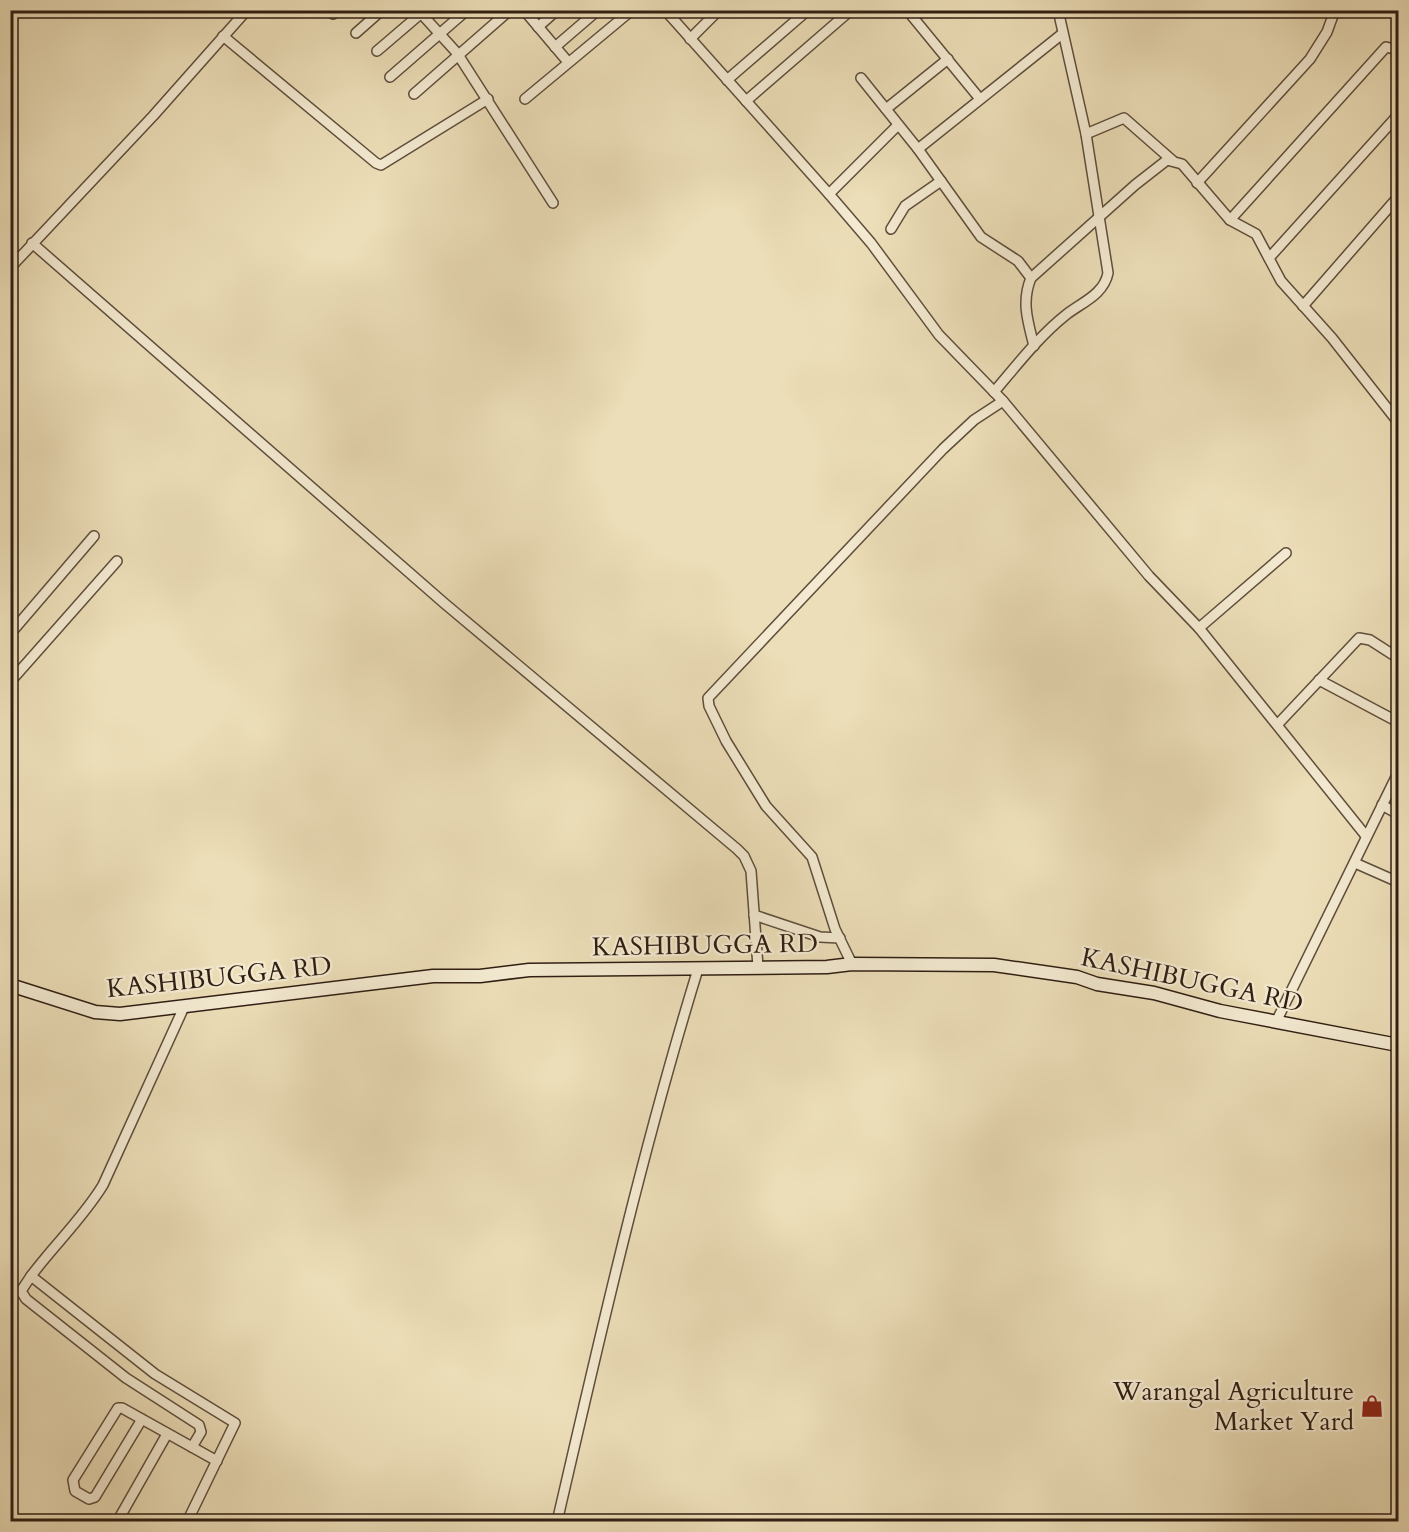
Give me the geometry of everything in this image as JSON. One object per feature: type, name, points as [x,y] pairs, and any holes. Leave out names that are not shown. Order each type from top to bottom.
[{"type":"main road","name":"KASHIBUGGA RD","points":[[10,985],[95,1012],[120,1014],[433,976],[480,976],[529,970],[827,967],[852,964],[994,964],[1077,977],[1097,984],[1154,993],[1276,1022],[1398,1045]]},
{"type":"street","points":[[10,267],[153,116],[247,10]]},
{"type":"street","points":[[356,33],[382,10]]},
{"type":"street","points":[[390,77],[467,10]]},
{"type":"street","points":[[414,94],[457,53],[510,10]]},
{"type":"street","points":[[524,10],[568,62]]},
{"type":"street","points":[[538,27],[557,10]]},
{"type":"street","points":[[555,47],[598,10]]},
{"type":"street","points":[[525,99],[632,10]]},
{"type":"street","points":[[665,10],[871,243],[939,335],[1004,401],[1149,576],[1199,628],[1366,836]]},
{"type":"street","points":[[690,39],[719,10]]},
{"type":"street","points":[[727,80],[808,10]]},
{"type":"street","points":[[746,101],[851,10]]},
{"type":"street","points":[[907,10],[980,99]]},
{"type":"street","points":[[994,392],[1053,326],[1097,293],[1106,282],[1108,273],[1086,135],[1058,10]]},
{"type":"street","points":[[1197,183],[1310,59],[1327,32],[1335,10]]},
{"type":"street","points":[[377,51],[421,12],[457,53],[553,203]]},
{"type":"street","points":[[918,150],[1062,34]]},
{"type":"street","points":[[223,36],[375,163],[381,165],[488,99]]},
{"type":"street","points":[[1230,220],[1386,46],[1398,50]]},
{"type":"street","points":[[886,110],[948,59]]},
{"type":"street","points":[[861,78],[918,150],[981,237],[1018,261],[1031,278]]},
{"type":"street","points":[[1269,258],[1398,115]]},
{"type":"street","points":[[1086,135],[1124,118],[1175,163]]},
{"type":"street","points":[[829,194],[898,125]]},
{"type":"street","points":[[1034,346],[1024,306],[1026,290],[1031,278],[1101,218],[1135,185],[1167,160],[1182,164],[1230,220],[1256,234],[1281,281],[1398,422]]},
{"type":"street","points":[[891,229],[905,206],[941,181]]},
{"type":"street","points":[[1303,306],[1398,196]]},
{"type":"street","points":[[32,243],[444,603],[737,849],[744,856],[751,871],[758,967]]},
{"type":"street","points":[[852,964],[840,938],[812,858],[766,806],[726,741],[708,706],[708,698],[943,449],[974,420],[1004,401]]},
{"type":"street","points":[[10,634],[94,536]]},
{"type":"street","points":[[1199,628],[1286,553]]},
{"type":"street","points":[[10,682],[117,561]]},
{"type":"street","points":[[1278,724],[1359,638],[1370,640],[1398,658]]},
{"type":"street","points":[[1319,680],[1398,722]]},
{"type":"street","points":[[1276,1022],[1398,772]]},
{"type":"street","points":[[1382,806],[1398,814]]},
{"type":"street","points":[[1355,863],[1398,882]]},
{"type":"street","points":[[754,915],[820,937],[840,938]]},
{"type":"street","points":[[556,1521],[617,1276],[633,1193],[699,969]]},
{"type":"street","points":[[184,1007],[103,1185],[83,1214],[51,1248],[21,1291],[26,1299],[126,1378],[199,1425],[201,1432],[192,1448]]},
{"type":"street","points":[[31,1276],[150,1371],[235,1423],[187,1521]]},
{"type":"street","points":[[142,1419],[95,1497],[89,1499],[75,1491],[73,1480],[116,1410],[122,1408],[142,1419],[192,1448],[217,1461]]},
{"type":"street","points":[[117,1521],[167,1434]]},
{"type":"place","name":"Warangal Agriculture Market Yard","points":[[1372,1406]]}]
